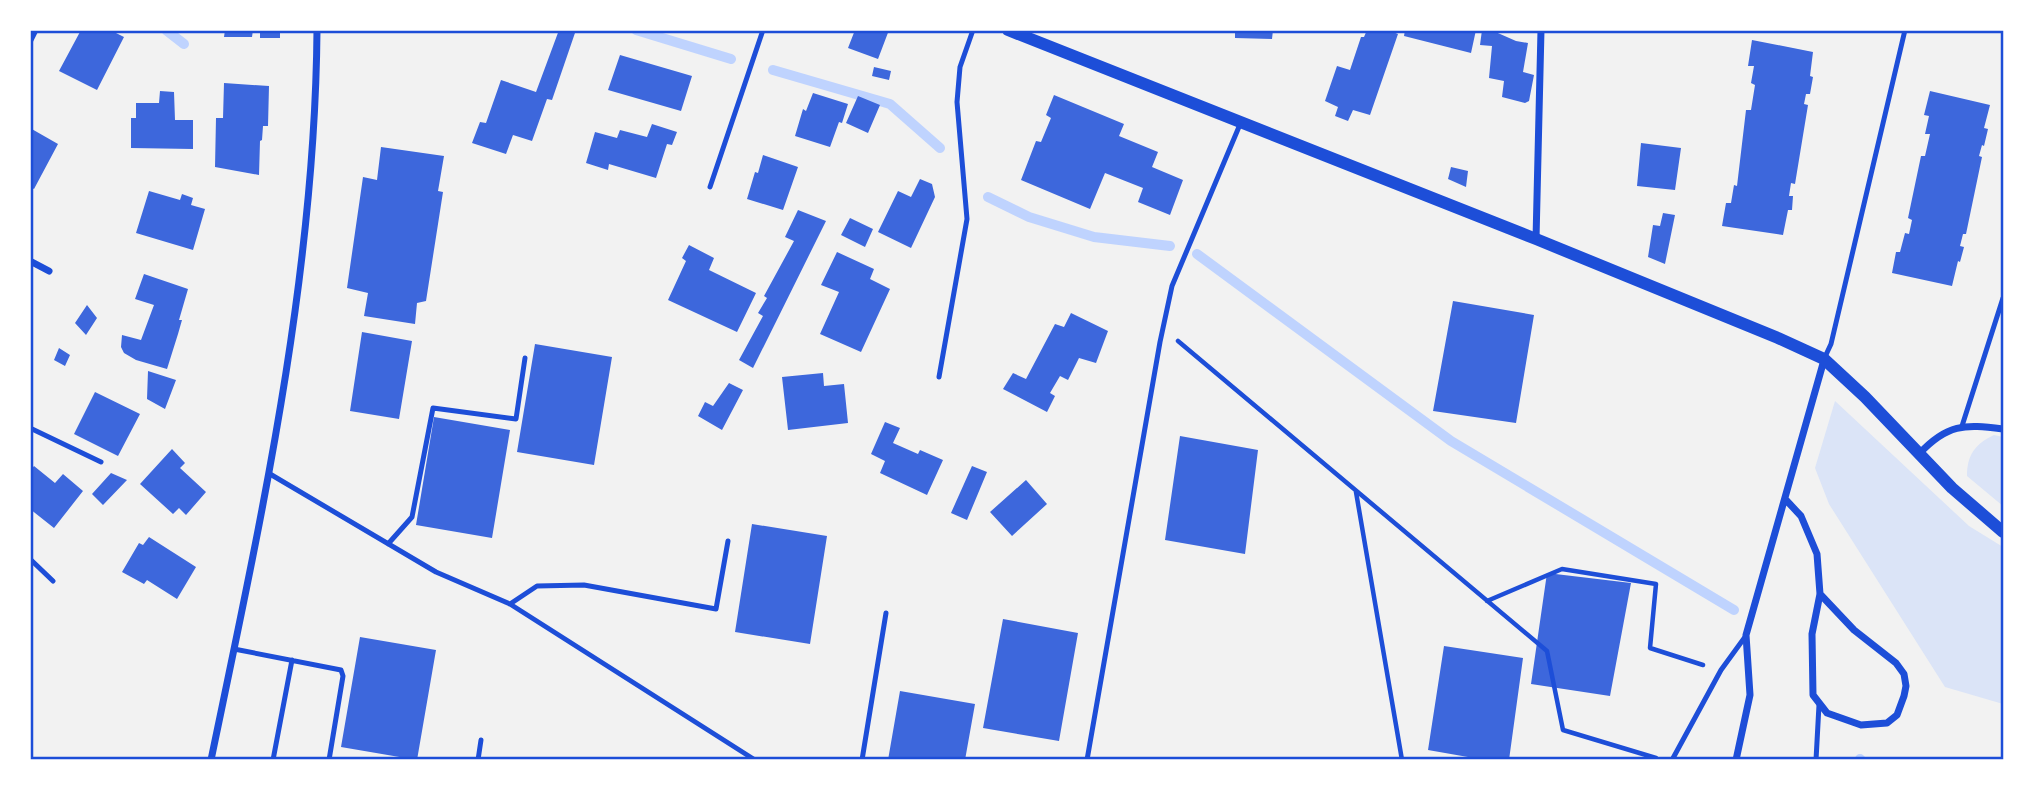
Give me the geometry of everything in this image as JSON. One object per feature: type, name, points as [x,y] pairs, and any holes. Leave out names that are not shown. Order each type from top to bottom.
[{"type":"street","points":[[30,40],[35,30]]},
{"type":"street","points":[[211,760],[270,474],[301,274],[317,90],[317,30]]},
{"type":"street","points":[[1008,30],[1536,239],[1824,359],[1865,397],[1952,488],[2003,532]]},
{"type":"street","points":[[1536,239],[1541,30]]},
{"type":"street","points":[[30,261],[49,271]]},
{"type":"street","points":[[1736,760],[1750,695],[1746,635],[1824,359]]},
{"type":"street","points":[[1919,454],[1940,434],[1962,426],[2003,429]]},
{"type":"street","points":[[1786,500],[1801,516],[1817,554],[1820,594],[1812,634],[1813,695],[1827,713],[1861,725],[1887,723],[1897,715],[1906,685],[1904,674],[1896,663],[1854,630],[1820,594]]},
{"type":"lane","points":[[710,187],[763,30]]},
{"type":"lane","points":[[939,377],[967,219],[957,102],[960,67],[973,30]]},
{"type":"lane","points":[[1824,359],[1831,344],[1905,30]]},
{"type":"lane","points":[[1087,760],[1172,286],[1241,122]]},
{"type":"lane","points":[[1962,426],[2003,298]]},
{"type":"lane","points":[[388,544],[412,517],[433,408],[516,419],[525,358]]},
{"type":"lane","points":[[30,428],[100,462]]},
{"type":"lane","points":[[270,474],[436,572],[510,604],[755,760]]},
{"type":"lane","points":[[510,604],[537,586],[584,585],[716,610],[729,541]]},
{"type":"lane","points":[[30,559],[53,581]]},
{"type":"lane","points":[[862,760],[886,613]]},
{"type":"lane","points":[[1672,760],[1721,670],[1746,635]]},
{"type":"lane","points":[[234,649],[341,670],[343,676],[329,760]]},
{"type":"lane","points":[[281,760],[273,760],[292,660]]},
{"type":"lane","points":[[1816,760],[1819,705]]},
{"type":"lane","points":[[478,760],[481,740]]},
{"type":"path","points":[[1163,329],[1546,651],[1563,730],[1663,760]]},
{"type":"path","points":[[1356,491],[1402,760]]},
{"type":"path","points":[[1487,601],[1562,569],[1656,584],[1650,648],[1721,670]]},
{"type":"shaded area","points":[[1835,401],[1969,526],[2003,547],[2003,704],[1945,687],[1829,504],[1815,468]]},
{"type":"shaded area","points":[[1994,435],[2003,437],[2003,506],[1967,476],[1973,451]]},
{"type":"building","points":[[81,30],[110,30],[124,37],[97,90],[59,71]]},
{"type":"building","points":[[225,30],[253,30],[252,37],[224,37]]},
{"type":"building","points":[[260,30],[280,30],[280,38],[260,38]]},
{"type":"building","points":[[559,30],[576,30],[552,100],[547,99],[532,141],[513,135],[506,154],[472,143],[480,122],[486,123],[501,80],[536,92]]},
{"type":"building","points":[[855,30],[889,30],[878,59],[848,48]]},
{"type":"building","points":[[1235,30],[1273,30],[1272,39],[1235,38]]},
{"type":"building","points":[[1367,30],[1388,30],[1398,34],[1370,115],[1353,110],[1348,121],[1335,116],[1338,107],[1325,101],[1337,66],[1350,70],[1361,37],[1364,37]]},
{"type":"building","points":[[1405,30],[1476,30],[1471,53],[1404,36]]},
{"type":"building","points":[[1482,30],[1491,30],[1528,43],[1523,72],[1534,75],[1529,101],[1525,103],[1502,97],[1504,81],[1489,78],[1492,46],[1480,45]]},
{"type":"building","points":[[1752,40],[1813,52],[1810,76],[1813,77],[1810,94],[1806,94],[1804,104],[1808,105],[1795,184],[1791,183],[1789,196],[1793,196],[1792,210],[1788,210],[1783,235],[1722,226],[1726,203],[1731,203],[1734,185],[1737,186],[1746,110],[1751,110],[1755,85],[1751,83],[1754,66],[1748,66]]},
{"type":"building","points":[[620,55],[692,76],[681,111],[608,90]]},
{"type":"building","points":[[874,67],[891,71],[889,80],[872,76]]},
{"type":"building","points":[[224,83],[269,86],[268,126],[263,126],[260,141],[259,175],[215,167],[216,118],[223,118]]},
{"type":"building","points":[[160,91],[174,92],[175,120],[193,120],[193,149],[131,148],[131,118],[136,118],[136,103],[159,103]]},
{"type":"building","points":[[1930,91],[1990,105],[1984,128],[1988,129],[1979,156],[1982,157],[1966,234],[1963,234],[1960,246],[1964,247],[1952,286],[1892,273],[1896,252],[1900,252],[1905,233],[1909,234],[1912,220],[1908,218],[1921,156],[1925,156],[1930,134],[1925,134],[1929,116],[1924,115]]},
{"type":"building","points":[[813,93],[848,104],[830,147],[795,136],[803,109],[806,111]]},
{"type":"building","points":[[1054,95],[1124,124],[1119,136],[1158,152],[1152,167],[1183,180],[1170,215],[1138,202],[1143,188],[1105,173],[1090,209],[1021,180],[1036,141],[1041,142],[1051,118],[1046,115]]},
{"type":"building","points":[[858,96],[880,105],[868,133],[846,123]]},
{"type":"building","points":[[652,124],[677,132],[672,145],[667,144],[656,178],[609,164],[608,170],[586,163],[595,132],[617,138],[620,130],[647,137]]},
{"type":"building","points":[[30,128],[58,144],[34,189],[30,187]]},
{"type":"building","points":[[1641,143],[1681,148],[1675,190],[1637,186]]},
{"type":"building","points":[[381,147],[444,156],[438,191],[443,192],[426,301],[417,303],[415,324],[364,316],[368,293],[347,288],[363,177],[377,180]]},
{"type":"building","points":[[763,155],[798,167],[783,210],[747,199]]},
{"type":"building","points":[[1451,167],[1468,171],[1466,187],[1448,179]]},
{"type":"building","points":[[920,179],[932,184],[935,197],[911,248],[878,232],[898,191],[911,197]]},
{"type":"building","points":[[149,191],[180,200],[182,194],[193,198],[191,205],[205,209],[193,250],[136,233]]},
{"type":"building","points":[[798,210],[826,221],[753,368],[739,360],[763,316],[758,313],[767,298],[764,296],[794,241],[785,237]]},
{"type":"building","points":[[1663,213],[1675,215],[1665,264],[1648,257],[1653,225],[1660,226]]},
{"type":"building","points":[[850,218],[873,229],[865,247],[841,235]]},
{"type":"building","points":[[689,245],[714,258],[709,270],[756,293],[737,332],[668,300],[686,261],[682,258]]},
{"type":"building","points":[[837,252],[874,269],[870,279],[890,289],[861,352],[820,334],[839,292],[821,285]]},
{"type":"building","points":[[144,274],[188,289],[167,369],[136,360],[124,353],[121,347],[122,335],[141,340],[154,305],[135,299]]},
{"type":"building","points":[[1453,301],[1534,315],[1516,423],[1433,411]]},
{"type":"building","points":[[87,305],[97,318],[86,335],[75,323]]},
{"type":"building","points":[[1071,313],[1108,331],[1096,363],[1079,358],[1068,380],[1060,376],[1050,393],[1055,396],[1047,412],[1003,389],[1013,373],[1026,379],[1055,324],[1064,327]]},
{"type":"building","points":[[362,332],[412,341],[399,419],[350,411]]},
{"type":"building","points":[[535,344],[612,357],[594,465],[517,452]]},
{"type":"building","points":[[59,348],[70,355],[65,366],[54,360]]},
{"type":"building","points":[[148,371],[176,380],[165,409],[147,399]]},
{"type":"building","points":[[823,373],[824,386],[844,384],[848,423],[788,430],[782,377]]},
{"type":"building","points":[[729,383],[743,390],[722,430],[698,416],[705,402],[713,406]]},
{"type":"building","points":[[95,392],[140,414],[118,456],[74,434]]},
{"type":"building","points":[[434,417],[510,430],[492,538],[416,525]]},
{"type":"building","points":[[885,422],[900,428],[893,443],[918,454],[920,450],[943,460],[927,495],[880,473],[885,461],[871,454]]},
{"type":"building","points":[[1180,436],[1258,450],[1245,554],[1165,540]]},
{"type":"building","points":[[172,449],[185,463],[180,468],[206,492],[186,515],[179,508],[173,514],[140,484]]},
{"type":"building","points":[[34,466],[55,483],[63,474],[83,491],[54,528],[30,509],[30,471]]},
{"type":"building","points":[[972,466],[987,472],[967,520],[951,513]]},
{"type":"building","points":[[111,473],[127,480],[103,505],[92,494]]},
{"type":"building","points":[[1026,480],[1047,504],[1012,536],[990,512]]},
{"type":"building","points":[[752,524],[827,536],[810,644],[735,632]]},
{"type":"building","points":[[149,537],[196,567],[177,599],[147,580],[144,584],[122,572],[139,543],[143,545]]},
{"type":"building","points":[[1547,573],[1631,583],[1610,696],[1531,684]]},
{"type":"building","points":[[1003,619],[1078,633],[1059,741],[983,728]]},
{"type":"building","points":[[360,637],[436,650],[417,760],[341,747]]},
{"type":"building","points":[[1444,646],[1523,658],[1509,760],[1485,760],[1428,750]]},
{"type":"building","points":[[900,691],[975,704],[965,760],[888,760]]},
{"type":"waterway","points":[[166,30],[184,44]]},
{"type":"waterway","points":[[636,30],[731,59]]},
{"type":"waterway","points":[[773,70],[890,104],[940,148]]},
{"type":"waterway","points":[[988,197],[1029,217],[1094,237],[1170,246]]},
{"type":"waterway","points":[[1197,254],[1451,441],[1734,610]]}]
